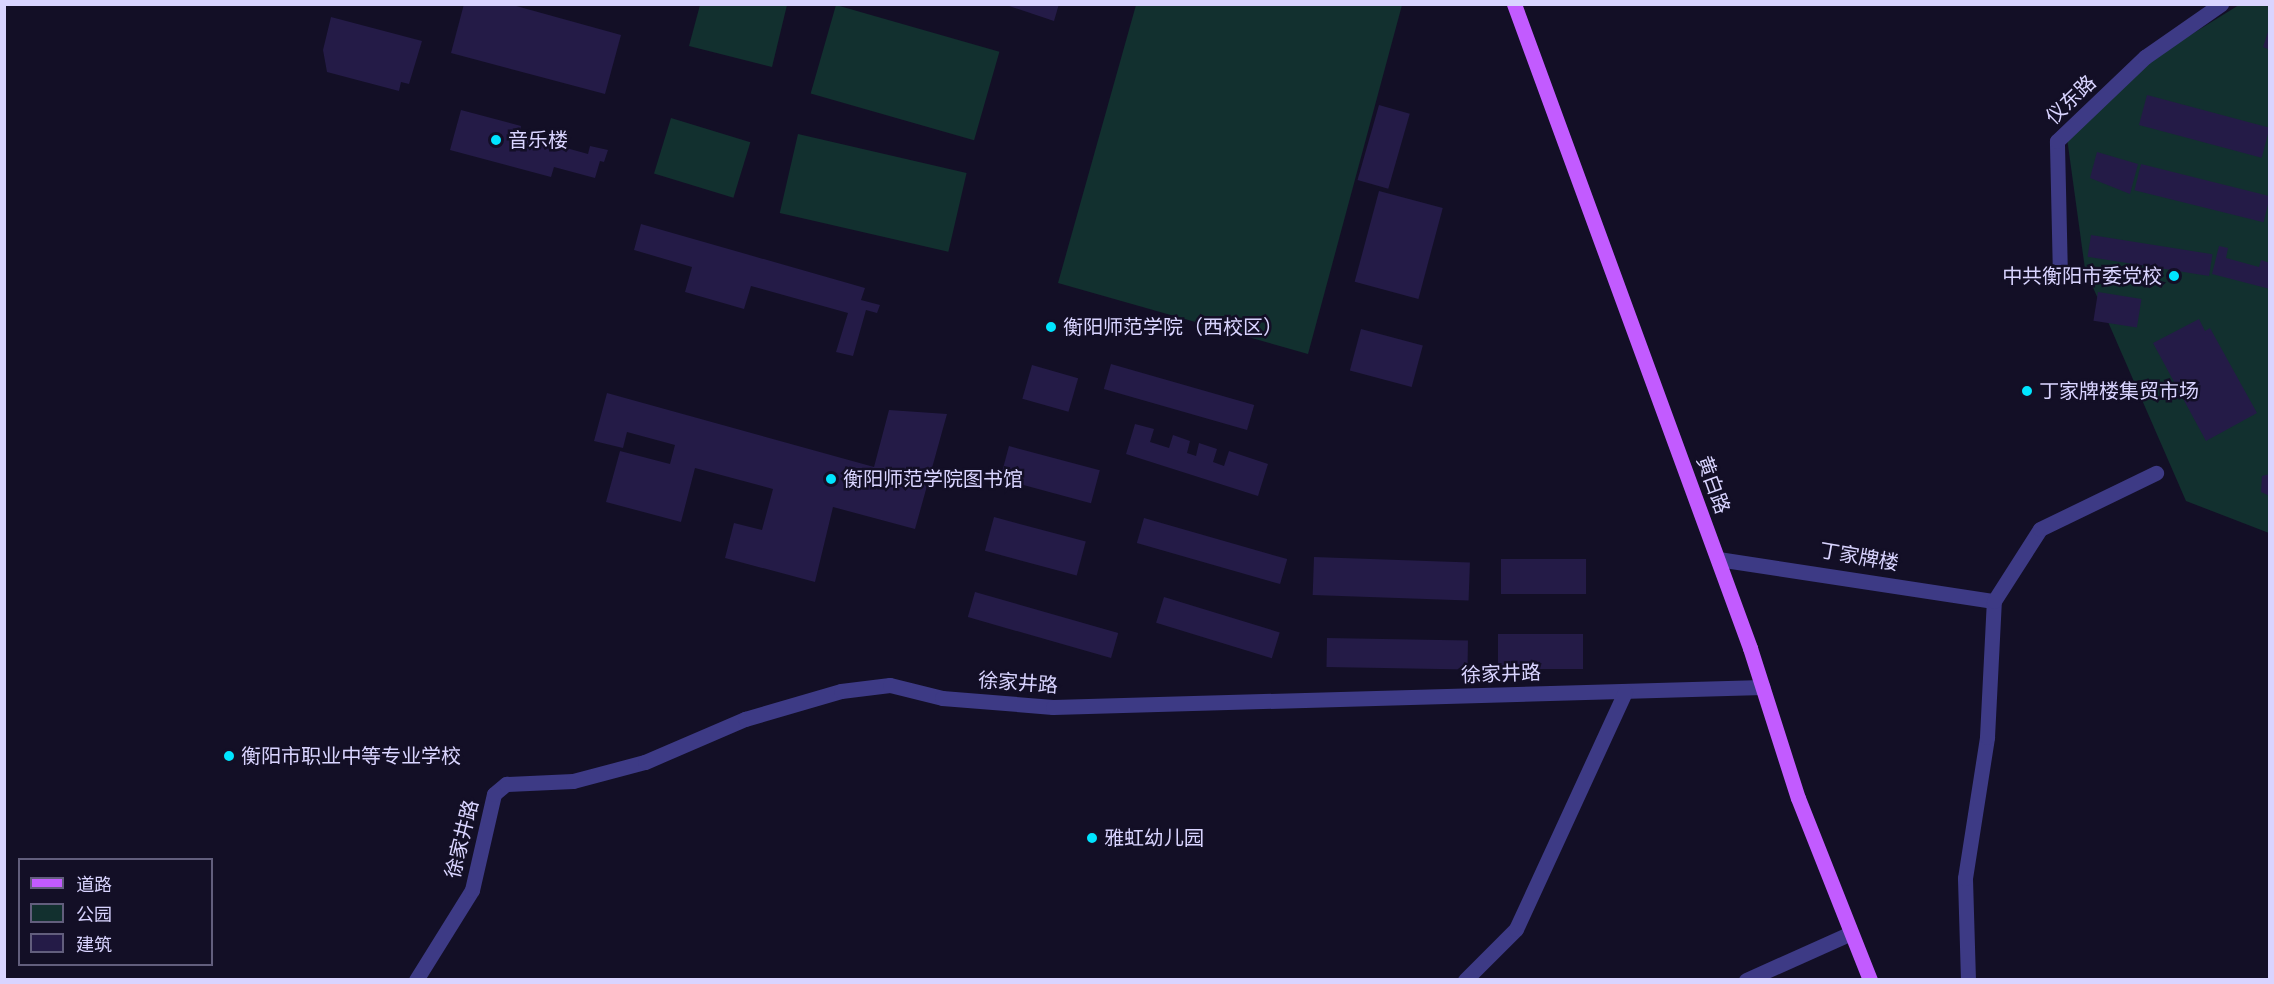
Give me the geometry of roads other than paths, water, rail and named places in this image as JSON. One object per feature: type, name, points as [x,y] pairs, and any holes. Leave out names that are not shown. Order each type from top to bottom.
[{"type":"main road","name":"黄白路","points":[[1514,4],[1718,559],[1849,934],[1870,980]]},
{"type":"street","name":"仪东路","points":[[2060,278],[2057,141],[2145,57],[2221,4]]},
{"type":"street","points":[[1968,980],[1965,878],[1987,737],[1994,601],[2040,529],[2156,473]]},
{"type":"street","name":"丁家牌楼","points":[[1718,559],[1744,559],[1994,601]]},
{"type":"street","name":"徐家井路","points":[[416,980],[472,890],[494,794],[506,784],[573,781],[624,767],[745,719],[841,692],[890,686],[942,698],[1053,707],[1763,687]]},
{"type":"street","points":[[1465,980],[1516,929],[1625,692]]},
{"type":"street","points":[[1746,980],[1849,934]]},
{"type":"place","name":"音乐楼","points":[[496,140]]},
{"type":"place","name":"中共衡阳市委党校","points":[[2174,276]]},
{"type":"place","name":"衡阳师范学院（西校区）","points":[[1051,327]]},
{"type":"place","name":"丁家牌楼集贸市场","points":[[2027,391]]},
{"type":"place","name":"衡阳师范学院图书馆","points":[[831,479]]},
{"type":"place","name":"衡阳市职业中等专业学校","points":[[229,756]]},
{"type":"place","name":"雅虹幼儿园","points":[[1092,838]]}]
